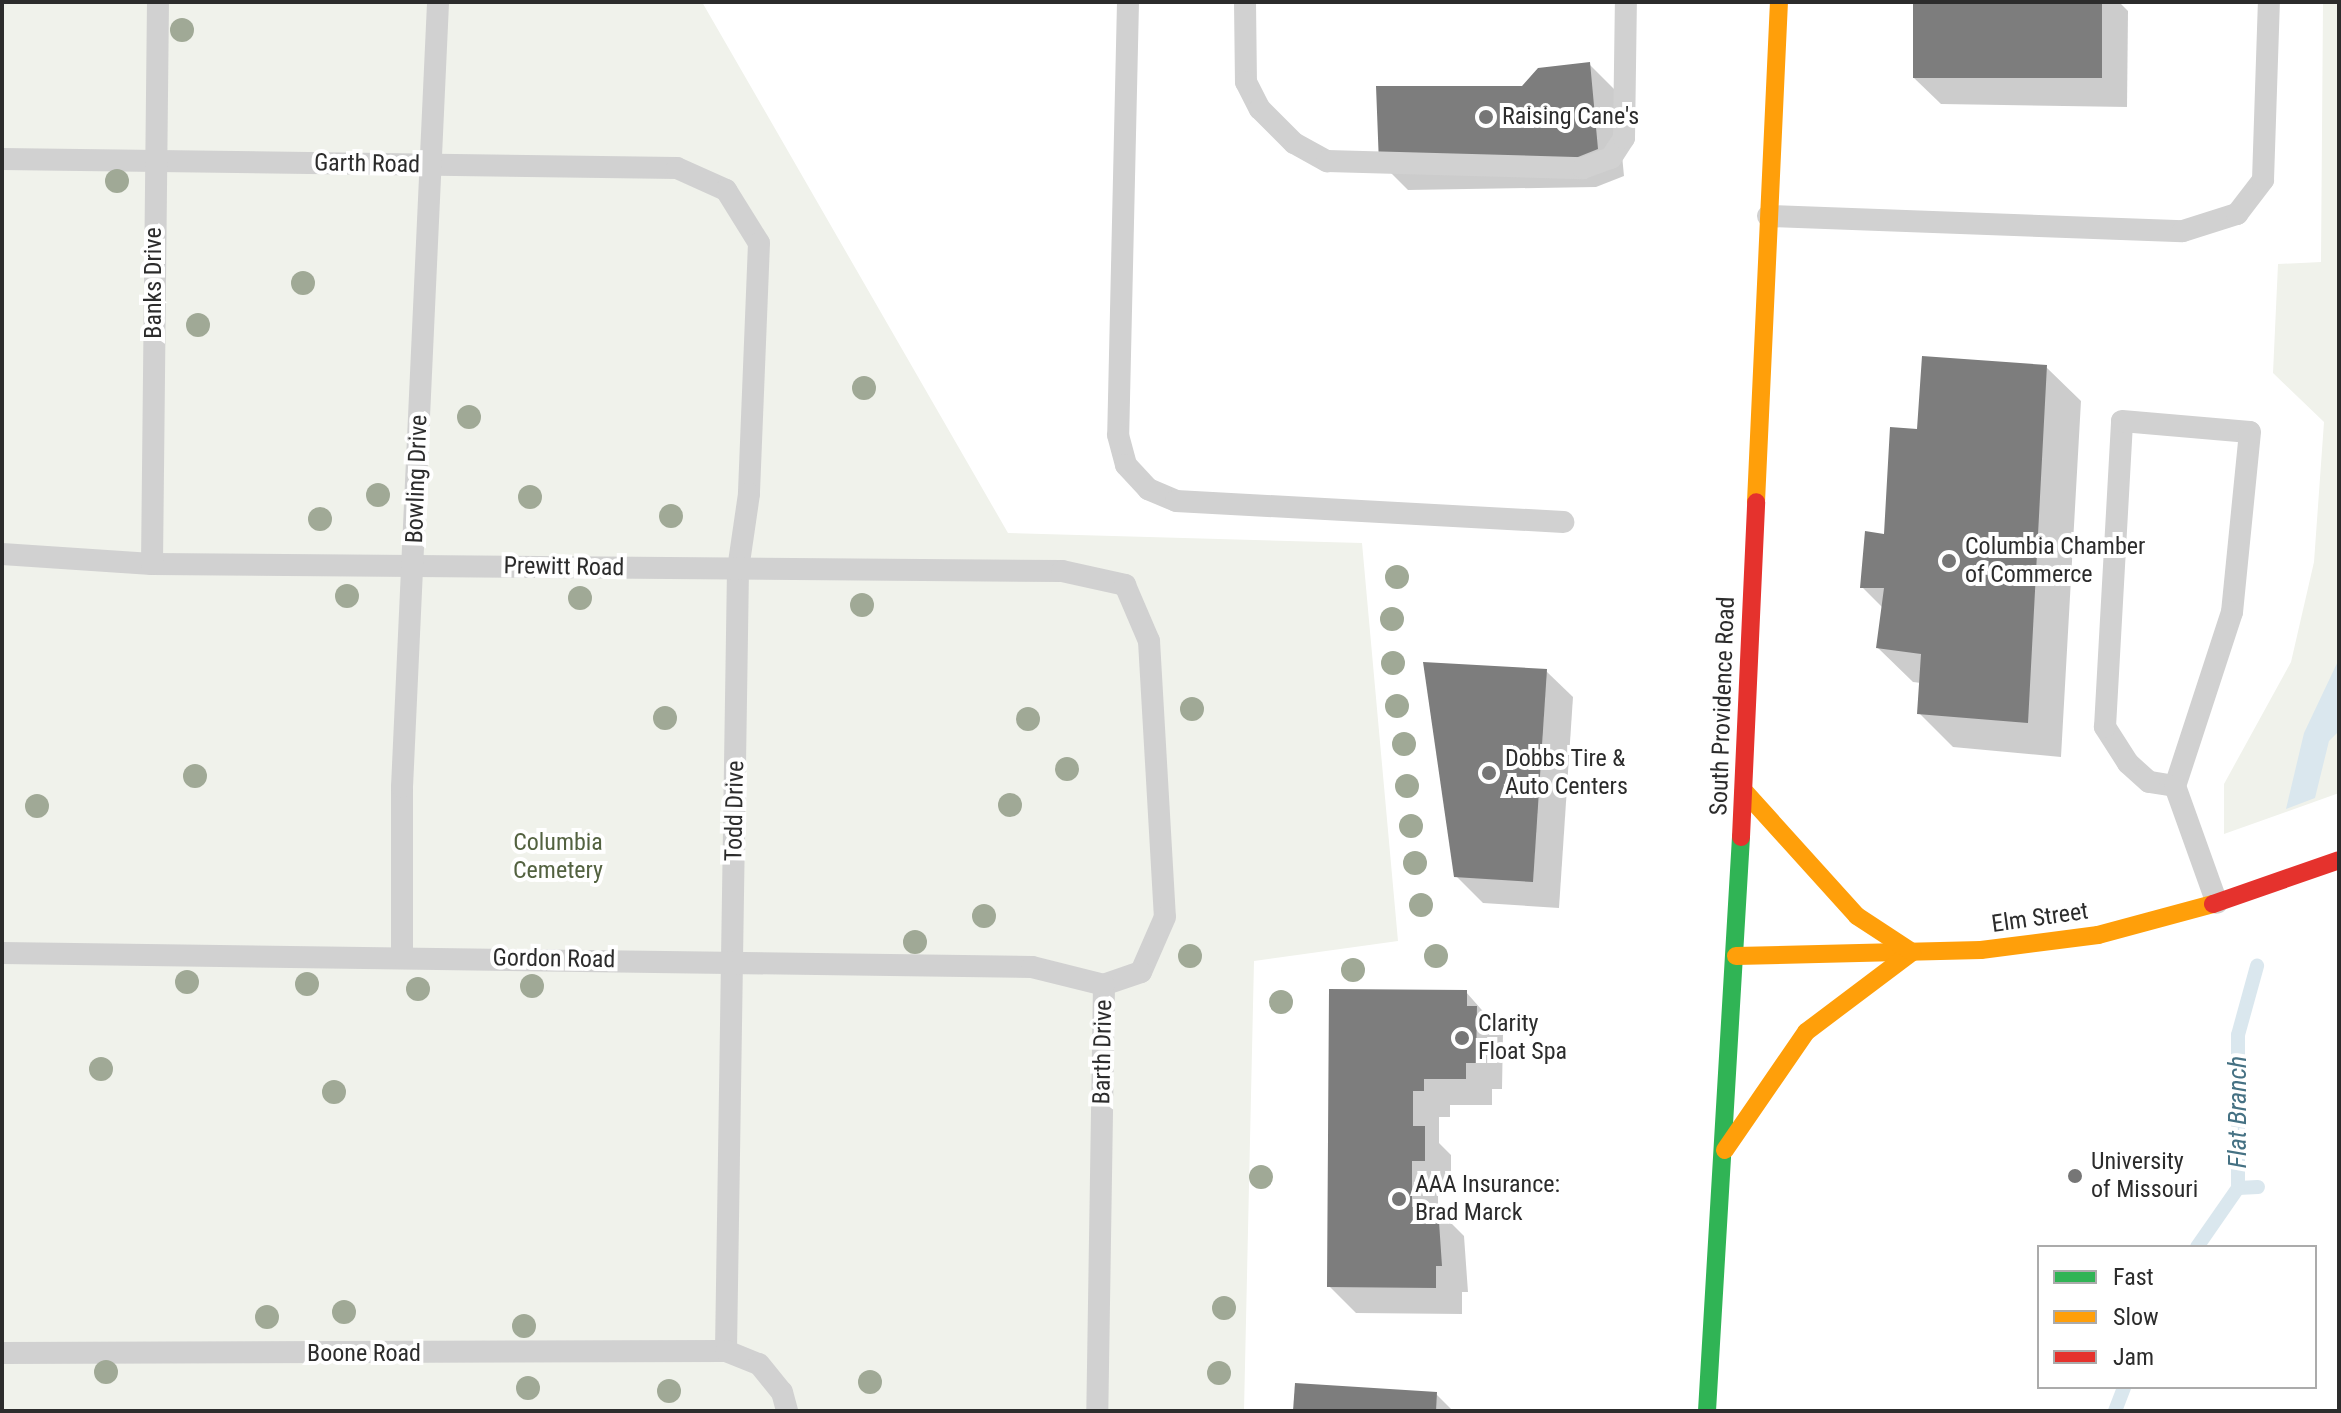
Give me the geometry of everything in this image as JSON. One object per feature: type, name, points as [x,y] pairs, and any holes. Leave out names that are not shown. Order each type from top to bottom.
[{"type":"main road","name":"South Providence Road","points":[[1707,1411],[1736,956],[1779,2]]},
{"type":"main road","points":[[1724,1152],[1806,1032],[1912,952],[1857,916],[1744,791]]},
{"type":"main road","name":"Elm Street","points":[[1736,956],[1981,950],[2098,935],[2217,903],[2339,860]]},
{"type":"lane","name":"Banks Drive","points":[[152,564],[158,2]]},
{"type":"lane","name":"Bowling Drive","points":[[402,956],[402,787],[438,2]]},
{"type":"lane","points":[[1128,2],[1118,435],[1126,465],[1148,489],[1176,501],[1563,522]]},
{"type":"lane","points":[[1245,2],[1246,82],[1260,109],[1294,143],[1327,161],[1583,168],[1611,158],[1624,138],[1626,2]]},
{"type":"lane","points":[[1768,216],[2183,231],[2237,214],[2263,180],[2269,2]]},
{"type":"lane","name":"Garth Road","points":[[2,159],[677,168],[726,190]]},
{"type":"lane","name":"Todd Drive","points":[[726,190],[759,243],[749,494],[738,569],[726,1351]]},
{"type":"lane","points":[[2175,786],[2149,782],[2128,763],[2105,727],[2122,421],[2250,432],[2232,612],[2175,786],[2217,903]]},
{"type":"lane","name":"Prewitt Road","points":[[2,554],[152,564],[1062,571],[1125,585]]},
{"type":"lane","name":"Barth Drive","points":[[1097,1411],[1104,985],[1141,972],[1165,917],[1149,641],[1125,585]]},
{"type":"lane","name":"Gordon Road","points":[[2,953],[402,956],[1032,967],[1104,985]]},
{"type":"lane","points":[[726,1351],[759,1364],[782,1392],[787,1411]]},
{"type":"lane","name":"Boone Road","points":[[2,1353],[726,1351]]},
{"type":"green space","name":"Columbia Cemetery","points":[[2,2],[702,2],[1008,533],[1362,543],[1398,941],[1254,961],[1244,1411],[2,1411]]},
{"type":"green space","points":[[2323,2],[2339,2],[2339,793],[2224,834],[2224,784],[2291,662],[2314,562],[2324,422],[2273,373],[2278,264],[2321,262]]},
{"type":"shaded area","points":[[2339,659],[2339,731],[2329,741],[2315,798],[2286,809],[2304,733]]},
{"type":"building","points":[[1913,2],[2102,2],[2102,78],[1913,78]]},
{"type":"building","name":"Raising Cane's","points":[[1590,62],[1598,149],[1568,161],[1379,164],[1376,86],[1522,86],[1538,68]]},
{"type":"building","name":"Columbia Chamber of Commerce","points":[[1922,356],[2047,365],[2028,723],[1917,714],[1921,654],[1876,648],[1884,588],[1860,588],[1865,531],[1884,534],[1890,427],[1917,429]]},
{"type":"building","name":"Dobbs Tire & Auto Centers","points":[[1423,662],[1547,669],[1533,882],[1454,877]]},
{"type":"building","points":[[1329,989],[1467,990],[1467,1006],[1477,1006],[1476,1063],[1466,1063],[1466,1079],[1424,1079],[1424,1091],[1413,1091],[1413,1126],[1425,1126],[1425,1161],[1412,1161],[1412,1207],[1438,1207],[1442,1266],[1436,1266],[1436,1288],[1327,1287]]},
{"type":"building","points":[[1295,1383],[1437,1392],[1436,1411],[1293,1411]]},
{"type":"waterway","name":"Flat Branch","points":[[2198,1245],[2238,1188],[2238,1035],[2257,966]]},
{"type":"waterway","points":[[2238,1188],[2258,1187]]},
{"type":"waterway","name":"Flat Branch","points":[[2115,1411],[2123,1389]]},
{"type":"traffic: fast","points":[[1707,1411],[1741,837]]},
{"type":"traffic: slow","points":[[1756,502],[1779,2]]},
{"type":"traffic: slow","points":[[1725,1150],[1806,1032],[1912,952],[1857,916],[1744,791]]},
{"type":"traffic: slow","points":[[1736,956],[1981,950],[2098,935],[2213,904]]},
{"type":"traffic: jam","points":[[1741,837],[1756,502]]},
{"type":"traffic: jam","points":[[2213,904],[2339,860]]},
{"type":"place","name":"Raising Cane's","points":[[1486,117]]},
{"type":"place","name":"Columbia Chamber of Commerce","points":[[1949,561]]},
{"type":"place","name":"Dobbs Tire & Auto Centers","points":[[1489,773]]},
{"type":"place","name":"Clarity Float Spa","points":[[1462,1038]]},
{"type":"place","name":"University of Missouri","points":[[2075,1176]]},
{"type":"place","name":"AAA Insurance: Brad Marck","points":[[1399,1199]]}]
